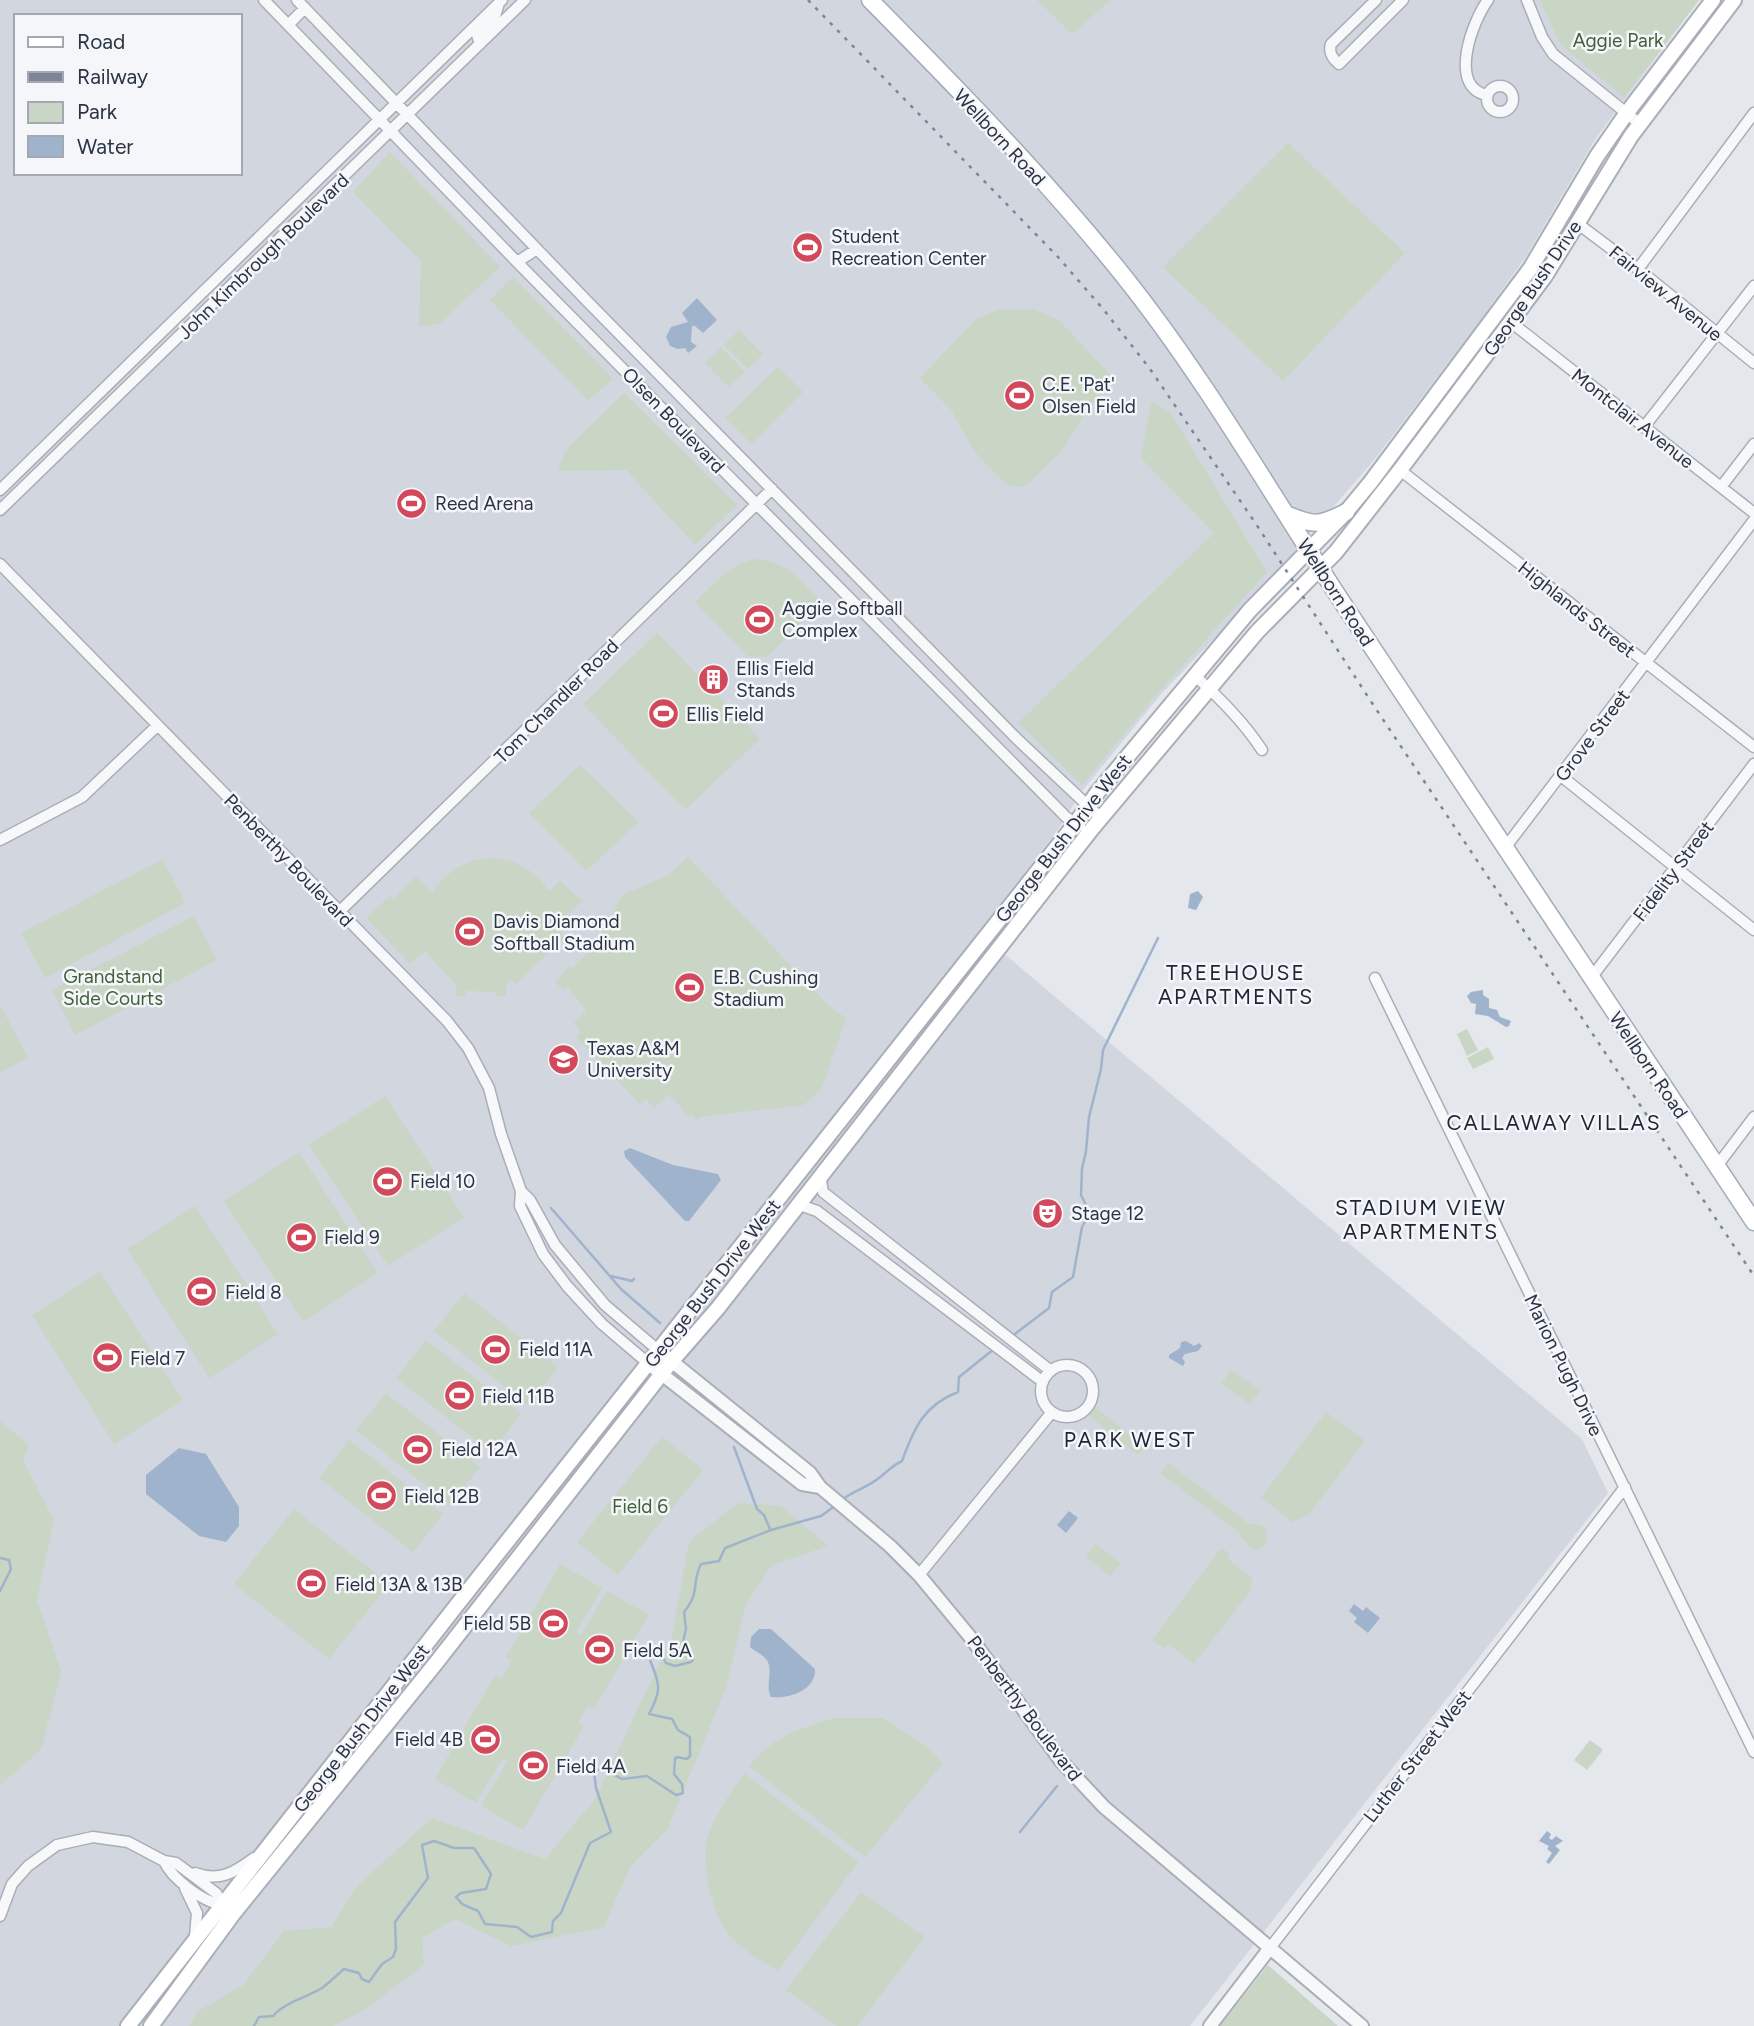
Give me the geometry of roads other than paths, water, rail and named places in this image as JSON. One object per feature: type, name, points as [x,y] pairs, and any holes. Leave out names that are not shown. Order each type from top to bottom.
[{"type":"main road","name":"Wellborn Road","points":[[870,0],[992,126],[1080,223],[1167,333],[1754,1222]]},
{"type":"main road","name":"George Bush Drive","points":[[1308,550],[1346,512],[1434,399],[1548,243],[1597,156],[1626,114],[1713,0]]},
{"type":"main road","name":"George Bush Drive","points":[[1320,568],[1336,552],[1512,323],[1545,276],[1611,166],[1734,0]]},
{"type":"main road","points":[[1512,323],[1508,318],[1510,312],[1550,253],[1548,243]]},
{"type":"main road","points":[[1286,514],[1314,524],[1328,521],[1346,512]]},
{"type":"main road","name":"George Bush Drive West","points":[[151,2026],[265,1850],[1087,807],[1194,675],[1250,610],[1308,550]]},
{"type":"main road","name":"George Bush Drive West","points":[[128,2026],[194,1941],[228,1910],[436,1663],[667,1368],[718,1308],[1091,830],[1257,632],[1320,568]]},
{"type":"main road","points":[[888,1088],[885,1081],[913,1044],[916,1023]]},
{"type":"street","name":"Olsen Boulevard","points":[[264,0],[756,505],[1075,824],[1091,830]]},
{"type":"street","name":"Olsen Boulevard","points":[[297,0],[949,670],[1101,818]]},
{"type":"street","name":"John Kimbrough Boulevard","points":[[0,510],[525,0]]},
{"type":"street","points":[[1376,0],[1331,44],[1329,49],[1333,59],[1339,64],[1403,0]]},
{"type":"street","points":[[1487,95],[1480,93],[1471,84],[1467,60],[1471,30],[1488,0]]},
{"type":"street","points":[[1527,0],[1542,37],[1553,54],[1640,124]]},
{"type":"street","points":[[480,44],[477,36],[495,16],[500,1]]},
{"type":"street","name":"John Kimbrough Boulevard","points":[[0,490],[500,1]]},
{"type":"street","points":[[288,25],[305,8]]},
{"type":"street","points":[[1638,269],[1754,113]]},
{"type":"street","name":"Fairview Avenue","points":[[1577,223],[1754,363]]},
{"type":"street","points":[[517,262],[537,249]]},
{"type":"street","points":[[209,286],[220,298]]},
{"type":"street","points":[[1644,427],[1754,286]]},
{"type":"street","name":"Montclair Avenue","points":[[1512,323],[1754,513]]},
{"type":"street","points":[[1721,487],[1754,444]]},
{"type":"street","name":"Highlands Street","points":[[1400,470],[1754,747]]},
{"type":"street","name":"Tom Chandler Road","points":[[339,912],[772,489]]},
{"type":"street","name":"Grove Street","points":[[1506,848],[1754,520]]},
{"type":"street","name":"Penberthy Boulevard","points":[[0,564],[428,1000],[468,1048],[489,1087],[522,1191],[530,1200],[555,1245],[605,1305],[659,1351],[667,1368]]},
{"type":"street","points":[[934,683],[949,670]]},
{"type":"street","points":[[1194,675],[1249,730],[1262,750]]},
{"type":"street","points":[[0,840],[82,797],[157,726]]},
{"type":"street","name":"Fidelity Street","points":[[1591,978],[1754,764]]},
{"type":"street","points":[[1561,776],[1754,930]]},
{"type":"street","name":"Marion Pugh Drive","points":[[1375,978],[1754,1752]]},
{"type":"street","points":[[1717,1166],[1754,1117]]},
{"type":"street","points":[[820,1175],[823,1192],[1051,1371]]},
{"type":"street","name":"Penberthy Boulevard","points":[[522,1191],[520,1206],[543,1254],[567,1286],[602,1324],[649,1364],[667,1368],[810,1473],[820,1488],[890,1546],[919,1575],[971,1637],[1061,1761],[1104,1807],[1362,2026]]},
{"type":"street","points":[[797,1204],[817,1211],[1043,1382]]},
{"type":"street","points":[[876,1256],[887,1242]]},
{"type":"street","points":[[1071,1365],[1081,1369],[1092,1382],[1093,1390],[1088,1407],[1081,1413],[1065,1417],[1052,1412],[1042,1399],[1043,1382],[1051,1371],[1060,1366],[1071,1365]]},
{"type":"street","points":[[919,1575],[1052,1412]]},
{"type":"street","name":"Luther Street West","points":[[1210,2026],[1625,1487]]},
{"type":"street","points":[[0,1916],[7,1894],[19,1875],[47,1850],[69,1841],[93,1837],[117,1839],[141,1847],[164,1861],[176,1863],[216,1893],[228,1910]]},
{"type":"street","points":[[188,1871],[208,1877],[224,1877],[235,1873],[265,1850]]},
{"type":"street","points":[[164,1861],[168,1870],[209,1903],[228,1910]]},
{"type":"street","points":[[181,1881],[197,1913],[198,1924],[194,1941]]},
{"type":"water","points":[[697,298],[717,320],[703,333],[692,326],[691,342],[697,346],[688,353],[685,348],[670,346],[666,337],[671,327],[688,322],[682,313]]},
{"type":"water","points":[[1198,891],[1203,897],[1196,910],[1188,908],[1190,894]]},
{"type":"water","points":[[1483,990],[1483,995],[1489,999],[1489,1008],[1497,1010],[1500,1017],[1511,1021],[1509,1026],[1506,1027],[1488,1016],[1475,1014],[1476,1004],[1471,1003],[1467,996],[1471,992]]},
{"type":"water","points":[[630,1148],[673,1165],[718,1174],[721,1180],[689,1221],[685,1221],[625,1157],[624,1151]]},
{"type":"water","points":[[1186,1341],[1194,1346],[1199,1343],[1202,1346],[1198,1351],[1185,1354],[1182,1358],[1185,1362],[1183,1366],[1169,1358],[1169,1355],[1180,1348],[1181,1342]]},
{"type":"water","points":[[179,1448],[206,1454],[239,1507],[239,1526],[226,1542],[199,1536],[146,1494],[146,1475]]},
{"type":"water","points":[[1069,1511],[1078,1518],[1066,1533],[1057,1525]]},
{"type":"water","points":[[1354,1604],[1363,1611],[1366,1607],[1380,1618],[1368,1633],[1354,1622],[1357,1618],[1349,1611]]},
{"type":"water","points":[[759,1629],[771,1629],[815,1669],[811,1683],[806,1688],[793,1695],[771,1697],[767,1661],[750,1647],[751,1637]]},
{"type":"water","points":[[1547,1831],[1552,1840],[1556,1836],[1563,1841],[1555,1846],[1560,1850],[1549,1864],[1546,1862],[1552,1853],[1547,1849],[1549,1846],[1539,1841]]},
{"type":"waterway","points":[[1011,1337],[1049,1308],[1052,1292],[1073,1277],[1082,1227],[1090,1213],[1081,1195],[1082,1169],[1089,1117],[1103,1050],[1158,938]]},
{"type":"waterway","points":[[551,1208],[621,1289],[660,1323]]},
{"type":"waterway","points":[[611,1276],[632,1281],[634,1279]]},
{"type":"waterway","points":[[843,1499],[875,1481],[902,1461],[922,1419],[946,1397],[958,1392],[959,1377],[994,1349]]},
{"type":"waterway","points":[[734,1447],[757,1509],[764,1515],[770,1529]]},
{"type":"waterway","points":[[254,2026],[259,2017],[273,2016],[322,1988],[344,1969],[359,1973],[362,1979],[369,1982],[382,1964],[393,1957],[396,1949],[395,1922],[428,1878],[422,1845],[434,1841],[454,1848],[474,1848],[491,1874],[486,1889],[461,1893],[456,1897],[462,1904],[478,1911],[485,1924],[517,1927],[531,1937],[552,1932],[553,1921],[561,1913],[590,1843],[611,1832],[596,1788],[594,1772],[602,1768],[622,1779],[647,1776],[676,1795],[683,1793],[682,1784],[674,1774],[675,1759],[687,1759],[690,1756],[690,1737],[678,1730],[672,1719],[649,1714],[658,1693],[650,1660],[660,1652],[666,1663],[675,1666],[693,1659],[683,1642],[686,1629],[684,1612],[694,1593],[701,1564],[719,1561],[725,1548],[771,1530],[821,1516],[836,1505]]},
{"type":"waterway","points":[[0,1558],[9,1560],[11,1569],[0,1591]]},
{"type":"waterway","points":[[1020,1832],[1057,1786]]},
{"type":"railway","points":[[808,0],[1058,257],[1150,369],[1256,524],[1372,703],[1754,1276]]},
{"type":"place","name":"Student Recreation Center","points":[[808,247]]},
{"type":"place","name":"C.E. 'Pat' Olsen Field","points":[[1019,395]]},
{"type":"place","name":"Reed Arena","points":[[412,503]]},
{"type":"place","name":"Aggie Softball Complex","points":[[759,619]]},
{"type":"place","name":"Ellis Field Stands","points":[[713,679]]},
{"type":"place","name":"Ellis Field","points":[[663,714]]},
{"type":"place","name":"Davis Diamond Softball Stadium","points":[[470,932]]},
{"type":"place","name":"E.B. Cushing Stadium","points":[[690,988]]},
{"type":"place","name":"Texas A&M University","points":[[564,1059]]},
{"type":"place","name":"Field 10","points":[[387,1181]]},
{"type":"place","name":"Stage 12","points":[[1048,1213]]},
{"type":"place","name":"Field 9","points":[[301,1237]]},
{"type":"place","name":"Field 8","points":[[202,1292]]},
{"type":"place","name":"Field 11A","points":[[496,1349]]},
{"type":"place","name":"Field 7","points":[[107,1358]]},
{"type":"place","name":"Field 11B","points":[[459,1396]]},
{"type":"place","name":"Field 12A","points":[[418,1449]]},
{"type":"place","name":"Field 12B","points":[[381,1496]]},
{"type":"place","name":"Field 13A & 13B","points":[[312,1584]]},
{"type":"place","name":"Field 5B","points":[[554,1623]]},
{"type":"place","name":"Field 5A","points":[[600,1650]]},
{"type":"place","name":"Field 4B","points":[[486,1739]]},
{"type":"place","name":"Field 4A","points":[[533,1766]]},
{"type":"district","name":"TREEHOUSE APARTMENTS","points":[[1236,985]]},
{"type":"district","name":"CALLAWAY VILLAS","points":[[1554,1123]]},
{"type":"district","name":"STADIUM VIEW APARTMENTS","points":[[1421,1220]]},
{"type":"district","name":"PARK WEST","points":[[1130,1440]]},
{"type":"park label","name":"Aggie Park","points":[[1618,40]]},
{"type":"park label","name":"Grandstand Side Courts","points":[[113,987]]},
{"type":"park label","name":"Field 6","points":[[640,1506]]}]
